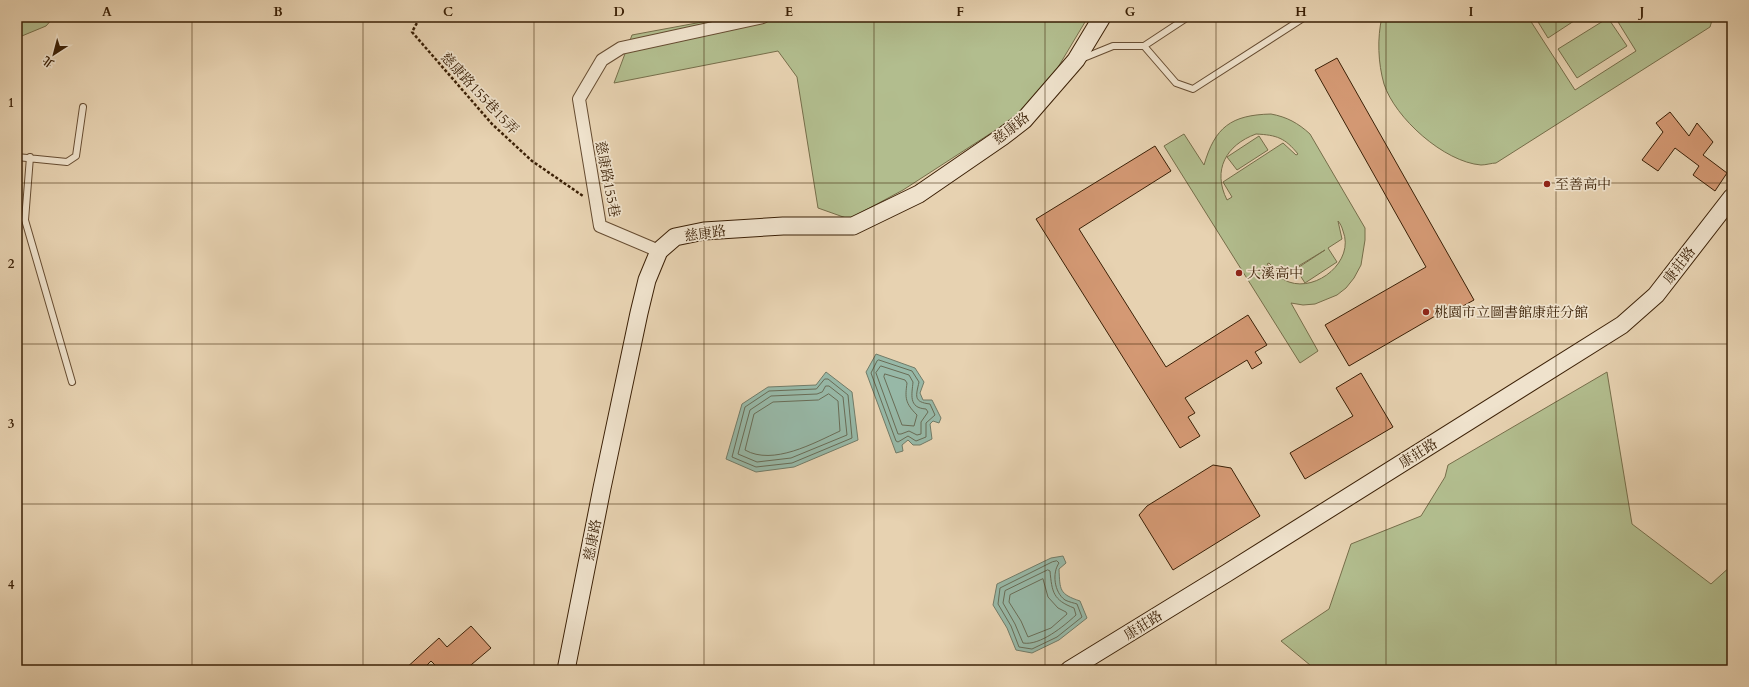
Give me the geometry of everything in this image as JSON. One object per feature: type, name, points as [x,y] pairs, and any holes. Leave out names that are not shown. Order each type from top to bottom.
[{"type":"street","name":"慈康路155巷","points":[[659,251],[600,226],[579,99],[602,60],[621,48],[763,17]]},
{"type":"street","name":"慈康路","points":[[566,670],[639,313],[647,280],[659,251],[675,237],[704,231],[783,226],[853,226],[919,194],[1002,137],[1024,120],[1076,60],[1102,17]]},
{"type":"street","name":"康莊路","points":[[1069,670],[1227,573],[1622,324],[1656,295],[1732,197]]},
{"type":"lane","points":[[1076,60],[1113,46],[1144,46],[1188,17]]},
{"type":"lane","points":[[1144,46],[1176,83],[1193,89],[1305,17]]},
{"type":"lane","points":[[17,156],[67,162],[76,156],[83,106]]},
{"type":"lane","points":[[30,157],[24,220],[72,382]]},
{"type":"path","name":"慈康路155巷15弄","points":[[430,17],[418,21],[412,32],[492,124],[532,161],[596,206]]},
{"type":"shaded area","points":[[17,17],[54,17],[46,26],[17,38]]},
{"type":"shaded area","points":[[729,17],[1088,17],[1036,104],[903,190],[849,219],[818,208],[797,77],[778,51],[614,83],[632,35]]},
{"type":"shaded area","points":[[1382,17],[1528,17],[1575,90],[1636,51],[1615,17],[1713,17],[1710,27],[1496,163],[1481,165],[1467,162],[1452,156],[1437,147],[1410,124],[1399,111],[1384,84],[1380,68],[1379,42]]},
{"type":"shaded area","points":[[1535,17],[1580,17],[1548,38]]},
{"type":"shaded area","points":[[1608,18],[1627,46],[1577,78],[1558,49]]},
{"type":"shaded area","points":[[1271,114],[1282,117],[1297,124],[1310,134],[1365,228],[1365,240],[1361,265],[1354,278],[1346,288],[1337,295],[1315,304],[1303,305],[1291,303],[1318,351],[1300,363],[1164,146],[1184,134],[1204,165],[1213,141],[1219,132],[1235,121],[1245,117]],"holes":[[[1256,134],[1270,135],[1280,138],[1289,144],[1298,154],[1296,155],[1283,143],[1223,182],[1232,197],[1227,200],[1221,179],[1225,160],[1237,145]],[[1338,221],[1342,228],[1345,242],[1344,253],[1339,263],[1331,272],[1322,278],[1311,282],[1300,284],[1289,282],[1279,277],[1267,264],[1269,263],[1282,276],[1325,250],[1296,269],[1305,283],[1337,262],[1328,248],[1342,239]]]},
{"type":"shaded area","points":[[1259,136],[1268,150],[1237,170],[1227,157]]},
{"type":"shaded area","points":[[1607,372],[1632,524],[1711,584],[1732,565],[1732,670],[1316,670],[1281,641],[1329,609],[1351,544],[1421,516],[1445,477],[1448,465]]},
{"type":"water","points":[[876,354],[915,368],[924,382],[920,393],[923,400],[932,400],[941,418],[939,423],[933,421],[930,424],[932,439],[920,445],[913,445],[908,440],[902,445],[903,451],[896,453],[866,372]]},
{"type":"water","points":[[826,372],[852,392],[858,440],[794,467],[756,472],[726,459],[742,404],[768,387],[816,385]]},
{"type":"water","points":[[1063,556],[1066,563],[1059,569],[1062,590],[1068,596],[1080,601],[1087,618],[1059,640],[1032,653],[1016,650],[1007,628],[993,605],[997,584],[1051,558]]},
{"type":"building","points":[[1337,58],[1474,300],[1452,312],[1449,308],[1349,366],[1325,325],[1426,267],[1315,70]]},
{"type":"building","points":[[1670,112],[1689,136],[1697,123],[1713,142],[1703,155],[1727,173],[1715,191],[1693,175],[1699,166],[1675,148],[1658,171],[1642,160],[1663,132],[1656,123]]},
{"type":"building","points":[[1155,146],[1171,171],[1079,229],[1166,367],[1248,315],[1267,345],[1255,352],[1262,363],[1252,369],[1247,360],[1185,398],[1195,413],[1188,417],[1200,436],[1180,448],[1036,219]]},
{"type":"building","points":[[1361,373],[1393,427],[1305,479],[1290,453],[1353,416],[1336,388]]},
{"type":"building","points":[[1213,465],[1231,468],[1260,516],[1173,570],[1139,515],[1147,506]]},
{"type":"building","points":[[471,626],[491,648],[465,670],[440,670],[431,661],[422,670],[404,670],[439,638],[447,647]]},
{"type":"place","name":"至善高中","points":[[1547,184]]},
{"type":"place","name":"大溪高中","points":[[1239,273]]},
{"type":"place","name":"桃園市立圖書館康莊分館","points":[[1426,312]]}]
